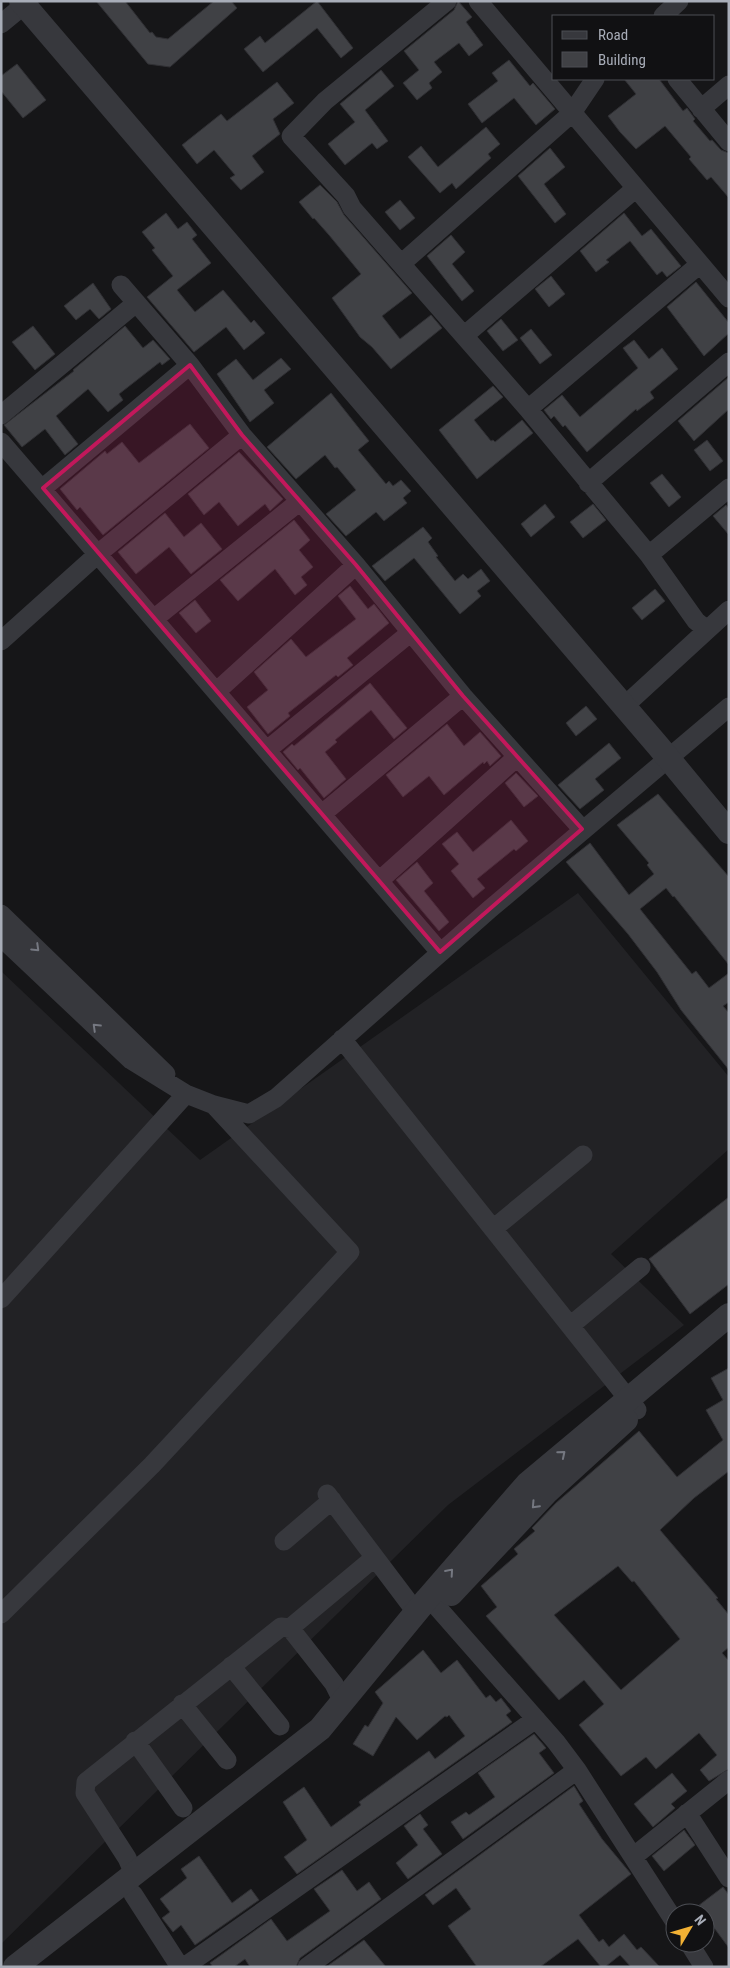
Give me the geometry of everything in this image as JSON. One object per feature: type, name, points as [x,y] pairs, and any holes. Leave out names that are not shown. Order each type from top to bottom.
[{"type":"street","points":[[446,1],[325,101],[291,136],[346,196],[352,208],[528,408],[649,555],[696,621],[707,630]]},
{"type":"street","points":[[478,1],[729,298]]},
{"type":"street","points":[[664,15],[679,1]]},
{"type":"street","points":[[1,24],[28,2]]},
{"type":"street","points":[[28,2],[632,699],[729,832]]},
{"type":"street","points":[[28,2],[673,755],[729,814]]},
{"type":"street","points":[[401,264],[572,113],[594,80]]},
{"type":"street","points":[[679,80],[729,142]]},
{"type":"street","points":[[701,109],[729,85]]},
{"type":"street","points":[[465,335],[636,188]]},
{"type":"street","points":[[528,408],[700,264]]},
{"type":"street","points":[[121,285],[190,365],[242,435],[356,565],[462,696],[582,830]]},
{"type":"street","points":[[1,415],[136,303]]},
{"type":"street","points":[[588,483],[729,362]]},
{"type":"street","points":[[43,488],[190,365]]},
{"type":"street","points":[[1,640],[99,554],[242,435]]},
{"type":"street","points":[[1,442],[155,618],[440,952]]},
{"type":"street","points":[[649,555],[729,488]]},
{"type":"street","points":[[155,618],[300,501]]},
{"type":"street","points":[[217,691],[356,565]]},
{"type":"street","points":[[632,699],[729,610]]},
{"type":"street","points":[[267,750],[410,633]]},
{"type":"street","points":[[322,814],[462,696]]},
{"type":"street","points":[[3,926],[136,1055],[186,1094],[214,1105],[249,1114],[276,1098],[440,952],[729,707]]},
{"type":"street","points":[[379,880],[518,757]]},
{"type":"street","points":[[342,1039],[633,1405]]},
{"type":"street","points":[[1,1299],[186,1094]]},
{"type":"street","points":[[1,1614],[152,1465],[350,1252],[214,1105]]},
{"type":"street","points":[[493,1229],[583,1155]]},
{"type":"street","points":[[570,1326],[641,1267]]},
{"type":"street","points":[[39,1967],[133,1884],[320,1729],[427,1606],[546,1493],[633,1405],[729,1315]]},
{"type":"street","points":[[633,1405],[729,1334]]},
{"type":"street","points":[[284,1541],[329,1497],[374,1558],[427,1606],[536,1718],[577,1770],[665,1907]]},
{"type":"street","points":[[290,1628],[374,1558]]},
{"type":"street","points":[[15,1967],[331,1740],[427,1606]]},
{"type":"street","points":[[180,1967],[133,1884],[127,1858],[85,1793],[86,1782],[281,1627],[290,1628],[334,1684],[343,1702]]},
{"type":"street","points":[[231,1666],[280,1726]]},
{"type":"street","points":[[182,1704],[226,1760]]},
{"type":"street","points":[[184,1967],[536,1718]]},
{"type":"street","points":[[135,1742],[183,1808]]},
{"type":"street","points":[[306,1967],[577,1770]]},
{"type":"street","points":[[633,1857],[729,1780]]},
{"type":"street","points":[[687,1813],[729,1877]]},
{"type":"street","points":[[695,1953],[704,1967]]},
{"type":"highlighted area","points":[[190,365],[242,435],[356,565],[463,696],[582,829],[440,952],[43,488]]},
{"type":"shaded area","points":[[578,893],[729,1077],[729,1149],[611,1254],[684,1325],[448,1505],[1,1944],[1,971],[200,1160]]},
{"type":"building","points":[[96,1],[125,1],[150,33],[152,32],[156,37],[168,39],[214,1],[231,1],[237,8],[170,67],[148,64]]},
{"type":"building","points":[[317,1],[353,48],[341,58],[317,28],[263,72],[244,49],[260,36],[265,43]]},
{"type":"building","points":[[458,1],[472,17],[466,22],[483,45],[469,56],[459,43],[434,62],[442,72],[429,83],[432,88],[417,100],[403,83],[419,70],[404,51],[454,10]]},
{"type":"building","points":[[509,60],[530,86],[533,83],[555,109],[536,125],[514,98],[482,123],[468,104],[498,81],[492,73]]},
{"type":"building","points":[[17,64],[46,100],[23,118],[1,91],[1,76]]},
{"type":"building","points":[[381,70],[394,86],[365,110],[388,141],[377,149],[372,143],[345,165],[328,144],[355,122],[340,104]]},
{"type":"building","points":[[625,80],[660,80],[683,111],[687,108],[695,119],[693,121],[710,141],[712,140],[721,150],[729,153],[729,198],[711,177],[707,180],[665,126],[636,149],[620,132],[608,116],[636,94]]},
{"type":"building","points":[[277,82],[294,103],[273,119],[280,134],[252,156],[264,172],[241,190],[230,178],[235,175],[214,150],[197,164],[182,145],[221,114],[227,121]]},
{"type":"building","points":[[486,127],[500,144],[488,154],[491,158],[456,189],[452,183],[440,193],[408,157],[421,146],[438,167]]},
{"type":"building","points":[[550,148],[565,167],[544,184],[566,214],[555,223],[518,176]]},
{"type":"building","points":[[320,185],[337,202],[344,215],[412,293],[382,316],[400,339],[431,315],[442,328],[391,369],[372,347],[360,337],[332,298],[361,274],[299,202]]},
{"type":"building","points":[[400,200],[415,218],[400,230],[385,212]]},
{"type":"building","points":[[166,213],[178,229],[187,222],[197,235],[192,239],[211,263],[177,290],[195,312],[223,290],[251,323],[254,320],[265,333],[244,350],[226,327],[194,352],[147,297],[173,276],[152,250],[155,248],[142,232]]},
{"type":"building","points":[[624,213],[642,236],[651,229],[681,266],[667,277],[662,271],[657,275],[630,241],[606,260],[609,262],[596,272],[580,251]]},
{"type":"building","points":[[451,235],[465,252],[452,264],[474,291],[462,301],[427,256]]},
{"type":"building","points":[[551,276],[565,294],[549,307],[535,289]]},
{"type":"building","points":[[696,282],[729,323],[729,333],[704,356],[667,307]]},
{"type":"building","points":[[93,283],[111,309],[99,319],[90,309],[76,320],[64,306]]},
{"type":"building","points":[[501,319],[518,340],[503,351],[487,331]]},
{"type":"building","points":[[33,326],[55,354],[35,370],[12,342]]},
{"type":"building","points":[[125,326],[143,348],[153,340],[170,359],[162,365],[160,362],[119,394],[123,400],[108,412],[88,389],[56,416],[78,444],[65,455],[45,429],[22,447],[4,425],[74,371]]},
{"type":"building","points":[[531,329],[552,355],[540,364],[520,338]]},
{"type":"building","points":[[634,340],[649,359],[662,348],[678,369],[650,392],[654,398],[637,411],[636,409],[587,452],[565,425],[563,427],[554,416],[551,419],[544,410],[562,395],[580,417],[638,368],[623,348]]},
{"type":"building","points":[[281,358],[291,369],[264,390],[274,403],[250,422],[217,374],[236,359],[253,380]]},
{"type":"building","points":[[729,377],[729,409],[694,441],[678,421]]},
{"type":"building","points":[[493,386],[503,397],[474,420],[491,441],[495,442],[522,420],[533,433],[477,479],[439,430]]},
{"type":"building","points":[[331,393],[369,441],[358,450],[386,484],[389,481],[393,486],[401,480],[411,491],[403,498],[407,503],[384,521],[376,512],[346,536],[326,514],[356,490],[337,467],[335,468],[325,455],[296,479],[267,447]]},
{"type":"building","points":[[190,424],[209,448],[103,535],[80,507],[77,510],[60,489],[105,451],[107,454],[122,442],[139,463]]},
{"type":"building","points":[[707,440],[723,461],[710,471],[694,450]]},
{"type":"building","points":[[239,452],[283,499],[270,511],[265,504],[238,526],[219,502],[204,515],[188,494]]},
{"type":"building","points":[[662,474],[681,497],[669,507],[650,483]]},
{"type":"building","points":[[545,504],[555,517],[531,537],[521,524]]},
{"type":"building","points":[[593,504],[606,520],[583,538],[570,522]]},
{"type":"building","points":[[726,505],[729,509],[729,535],[713,516]]},
{"type":"building","points":[[165,513],[184,537],[201,523],[222,549],[191,574],[169,547],[136,574],[118,552]]},
{"type":"building","points":[[294,520],[310,540],[299,550],[313,567],[301,577],[307,585],[295,595],[275,569],[238,601],[220,580]]},
{"type":"building","points":[[423,527],[432,538],[428,542],[438,556],[436,557],[455,581],[463,574],[468,579],[481,569],[490,581],[477,591],[481,596],[460,614],[414,558],[385,581],[372,566]]},
{"type":"building","points":[[350,586],[368,609],[374,604],[389,623],[347,658],[353,665],[338,677],[336,675],[288,713],[290,716],[268,734],[247,707],[268,690],[254,672],[291,639],[306,657],[356,619],[338,596]]},
{"type":"building","points":[[655,589],[665,601],[642,620],[632,608]]},
{"type":"building","points":[[195,600],[211,621],[196,633],[179,613]]},
{"type":"building","points":[[370,683],[407,728],[394,739],[371,710],[335,740],[337,742],[325,752],[346,779],[324,798],[300,768],[298,770],[283,752],[292,744],[294,746]]},
{"type":"building","points":[[586,706],[597,719],[576,736],[566,723]]},
{"type":"building","points":[[447,724],[464,746],[480,732],[501,756],[490,766],[487,761],[484,764],[483,762],[444,795],[429,776],[403,797],[386,775]]},
{"type":"building","points":[[609,743],[621,758],[595,779],[604,790],[580,809],[558,785]]},
{"type":"building","points":[[516,773],[538,796],[524,807],[505,783]]},
{"type":"building","points":[[658,794],[729,877],[729,965],[666,888],[640,909],[692,974],[696,971],[709,988],[729,973],[729,1002],[723,1006],[729,1013],[729,1070],[681,1010],[657,972],[628,934],[566,862],[590,843],[629,895],[654,874],[647,865],[649,863],[617,825]]},
{"type":"building","points":[[511,820],[528,841],[516,851],[514,849],[477,879],[485,888],[473,898],[451,871],[459,864],[442,844],[457,832],[473,852]]},
{"type":"building","points":[[417,862],[433,883],[424,891],[449,922],[439,931],[396,880]]},
{"type":"building","points":[[729,1197],[729,1284],[690,1314],[649,1259]]},
{"type":"building","points":[[729,1368],[729,1471],[694,1498],[660,1530],[718,1598],[716,1599],[729,1615],[729,1647],[722,1653],[729,1661],[729,1769],[709,1781],[700,1770],[717,1755],[699,1733],[656,1769],[646,1757],[621,1776],[579,1725],[604,1704],[584,1680],[559,1700],[486,1616],[497,1607],[481,1586],[518,1554],[514,1549],[535,1531],[532,1528],[556,1503],[639,1431],[677,1477],[723,1440],[706,1410],[723,1400],[711,1378]],"holes":[[[618,1566],[632,1582],[634,1581],[680,1639],[621,1690],[554,1615]]]},
{"type":"building","points":[[423,1650],[441,1673],[457,1660],[486,1698],[490,1695],[496,1702],[501,1698],[511,1711],[506,1715],[512,1722],[297,1874],[284,1857],[307,1840],[283,1802],[304,1787],[331,1827],[361,1805],[359,1802],[429,1751],[435,1759],[465,1736],[449,1715],[445,1716],[417,1740],[396,1717],[373,1756],[353,1744],[365,1725],[368,1727],[383,1703],[375,1692]]},
{"type":"building","points":[[534,1734],[546,1748],[539,1753],[554,1773],[463,1839],[451,1822],[466,1812],[469,1815],[495,1797],[478,1773]]},
{"type":"building","points":[[672,1773],[687,1791],[671,1804],[675,1808],[653,1827],[634,1804]]},
{"type":"building","points":[[574,1786],[583,1801],[579,1804],[602,1839],[631,1874],[579,1915],[599,1942],[603,1939],[609,1947],[624,1934],[637,1950],[641,1947],[660,1967],[631,1967],[620,1955],[605,1967],[601,1967],[578,1939],[540,1967],[477,1967],[448,1926],[471,1909],[456,1888],[433,1905],[425,1895]]},
{"type":"building","points":[[420,1814],[428,1825],[423,1829],[442,1854],[408,1879],[396,1863],[418,1845],[404,1826]]},
{"type":"building","points":[[684,1830],[695,1845],[664,1871],[652,1856]]},
{"type":"building","points":[[199,1856],[232,1903],[251,1889],[259,1900],[195,1945],[181,1925],[173,1932],[162,1918],[170,1912],[160,1899],[187,1878],[181,1869]]},
{"type":"building","points":[[342,1870],[357,1891],[369,1882],[381,1899],[300,1958],[296,1967],[250,1967],[245,1959],[234,1967],[213,1967],[210,1963],[271,1919],[287,1941],[330,1911],[314,1889]]},
{"type":"building","points":[[723,1887],[729,1895],[729,1948],[715,1929],[715,1903],[702,1903]]},
{"type":"building","points":[[364,1940],[386,1967],[326,1967]]}]
